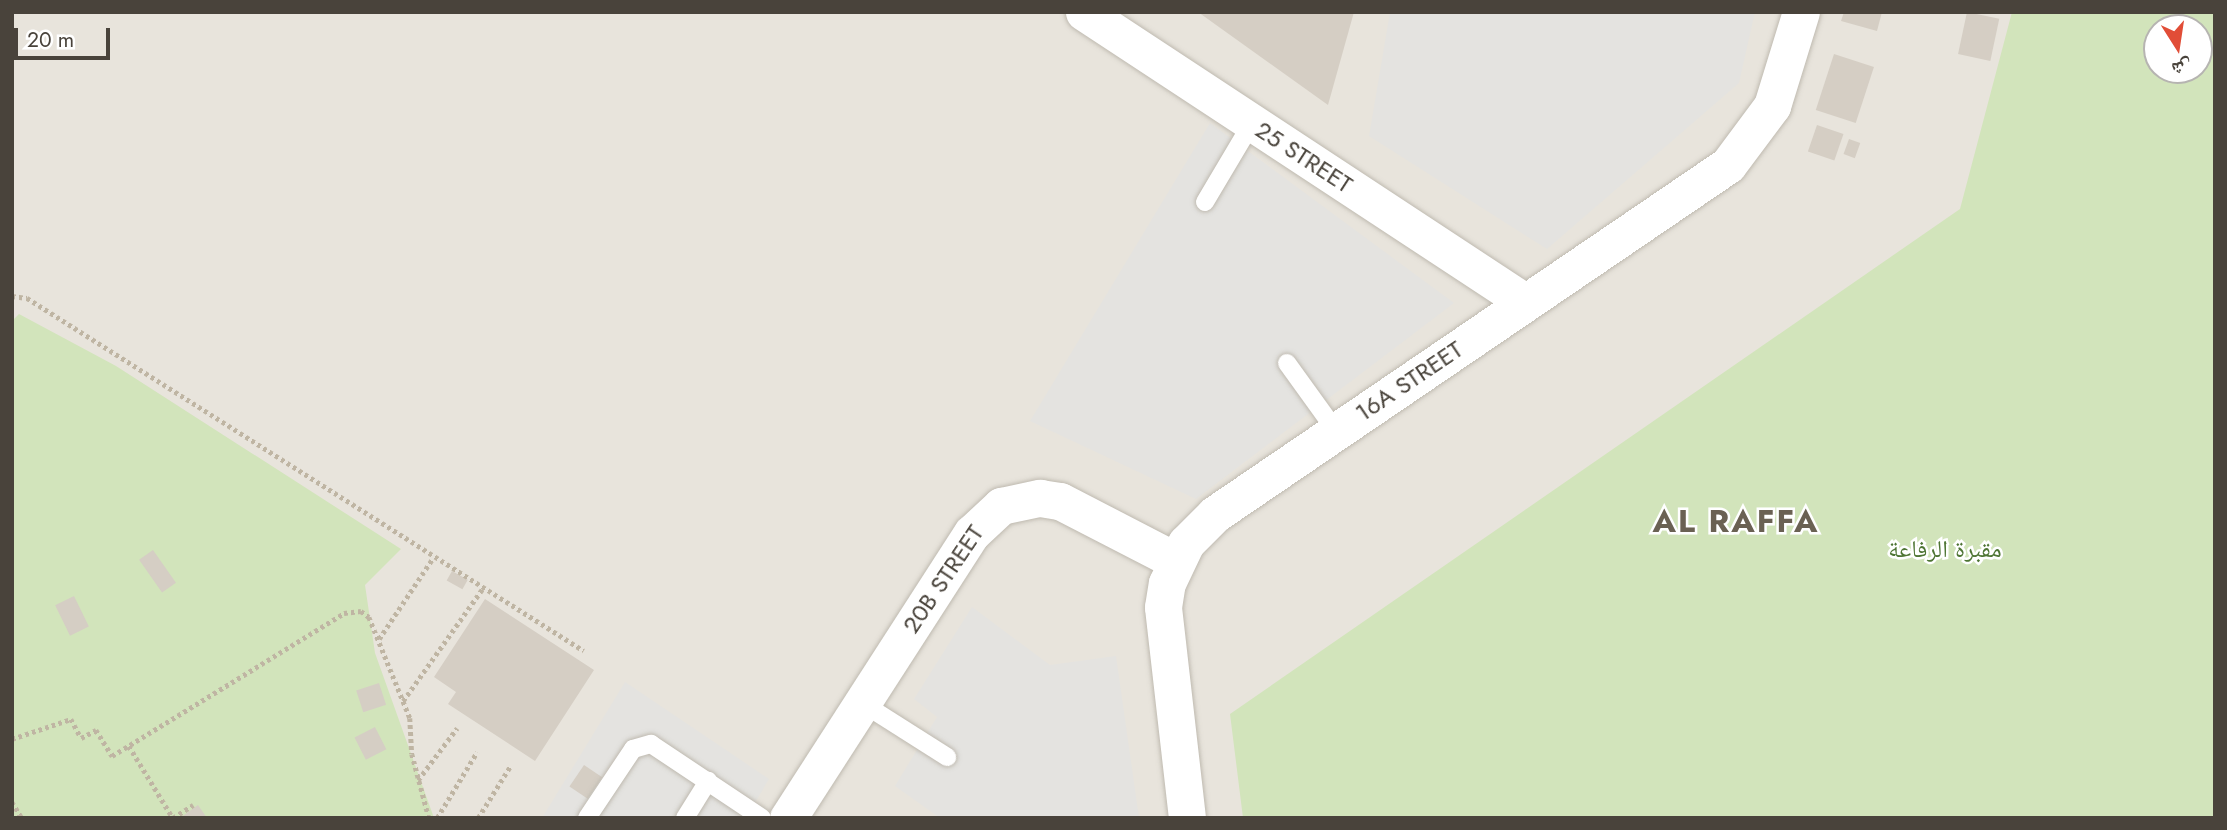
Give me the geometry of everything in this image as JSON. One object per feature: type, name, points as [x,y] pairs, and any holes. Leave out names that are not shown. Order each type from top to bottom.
[{"type":"street","name":"25 STREET","points":[[1084,12],[1525,302]]},
{"type":"street","name":"16A STREET","points":[[1187,818],[1163,607],[1176,561],[1186,543],[1215,514],[1708,180],[1745,147],[1772,106],[1801,12]]},
{"type":"street","name":"20B STREET","points":[[788,818],[972,533],[1001,506],[1040,498],[1060,501],[1176,561]]},
{"type":"lane","points":[[1205,202],[1252,123]]},
{"type":"lane","points":[[1287,363],[1336,431]]},
{"type":"lane","points":[[862,703],[947,757]]},
{"type":"lane","points":[[587,818],[633,749],[641,744],[660,747],[762,818]]},
{"type":"lane","points":[[685,818],[708,781]]},
{"type":"path","points":[[12,296],[27,298],[583,651]]},
{"type":"path","points":[[379,639],[433,558]]},
{"type":"path","points":[[403,701],[483,588]]},
{"type":"path","points":[[12,739],[71,719],[81,738],[96,730],[112,756],[344,613],[361,611],[369,617],[379,639],[412,727],[417,781],[429,818]]},
{"type":"path","points":[[417,781],[457,728]]},
{"type":"path","points":[[129,746],[173,818],[193,805]]},
{"type":"path","points":[[438,818],[477,752]]},
{"type":"path","points":[[478,818],[511,765]]},
{"type":"path","points":[[12,802],[22,818]]},
{"type":"shaded area","points":[[12,12],[2215,12],[2215,818],[12,818]]},
{"type":"shaded area","points":[[1390,12],[1755,12],[1739,83],[1547,249],[1369,136]]},
{"type":"shaded area","points":[[1210,123],[1454,303],[1196,499],[1030,421]]},
{"type":"shaded area","points":[[972,607],[1050,665],[1116,656],[1139,818],[940,818],[895,786],[937,717],[914,699]]},
{"type":"shaded area","points":[[625,682],[769,779],[746,818],[542,818]]},
{"type":"green space","name":"مقبرة الرفاعة","points":[[2012,12],[2215,12],[2215,818],[1243,818],[1230,714],[1960,209]]},
{"type":"green space","points":[[19,314],[116,366],[401,549],[365,585],[375,653],[434,818],[12,818],[12,321]]},
{"type":"building","points":[[1198,12],[1354,12],[1328,105]]},
{"type":"building","points":[[1844,12],[1882,12],[1877,31],[1841,21]]},
{"type":"building","points":[[1967,12],[1999,19],[1990,61],[1958,54]]},
{"type":"building","points":[[1834,54],[1874,67],[1856,123],[1816,110]]},
{"type":"building","points":[[1817,125],[1843,134],[1834,161],[1808,151]]},
{"type":"building","points":[[1849,139],[1860,143],[1855,158],[1844,154]]},
{"type":"building","points":[[153,550],[176,583],[162,593],[139,560]]},
{"type":"building","points":[[452,571],[468,580],[462,589],[447,581]]},
{"type":"building","points":[[74,596],[89,627],[70,636],[55,605]]},
{"type":"building","points":[[485,599],[594,670],[535,761],[448,704],[456,692],[434,677]]},
{"type":"building","points":[[379,683],[386,705],[363,712],[356,690]]},
{"type":"building","points":[[375,727],[386,749],[366,760],[355,737]]},
{"type":"building","points":[[584,765],[602,777],[588,799],[569,787]]},
{"type":"building","points":[[198,805],[207,818],[180,818]]},
{"type":"district","name":"AL RAFFA","points":[[1736,521]]}]
